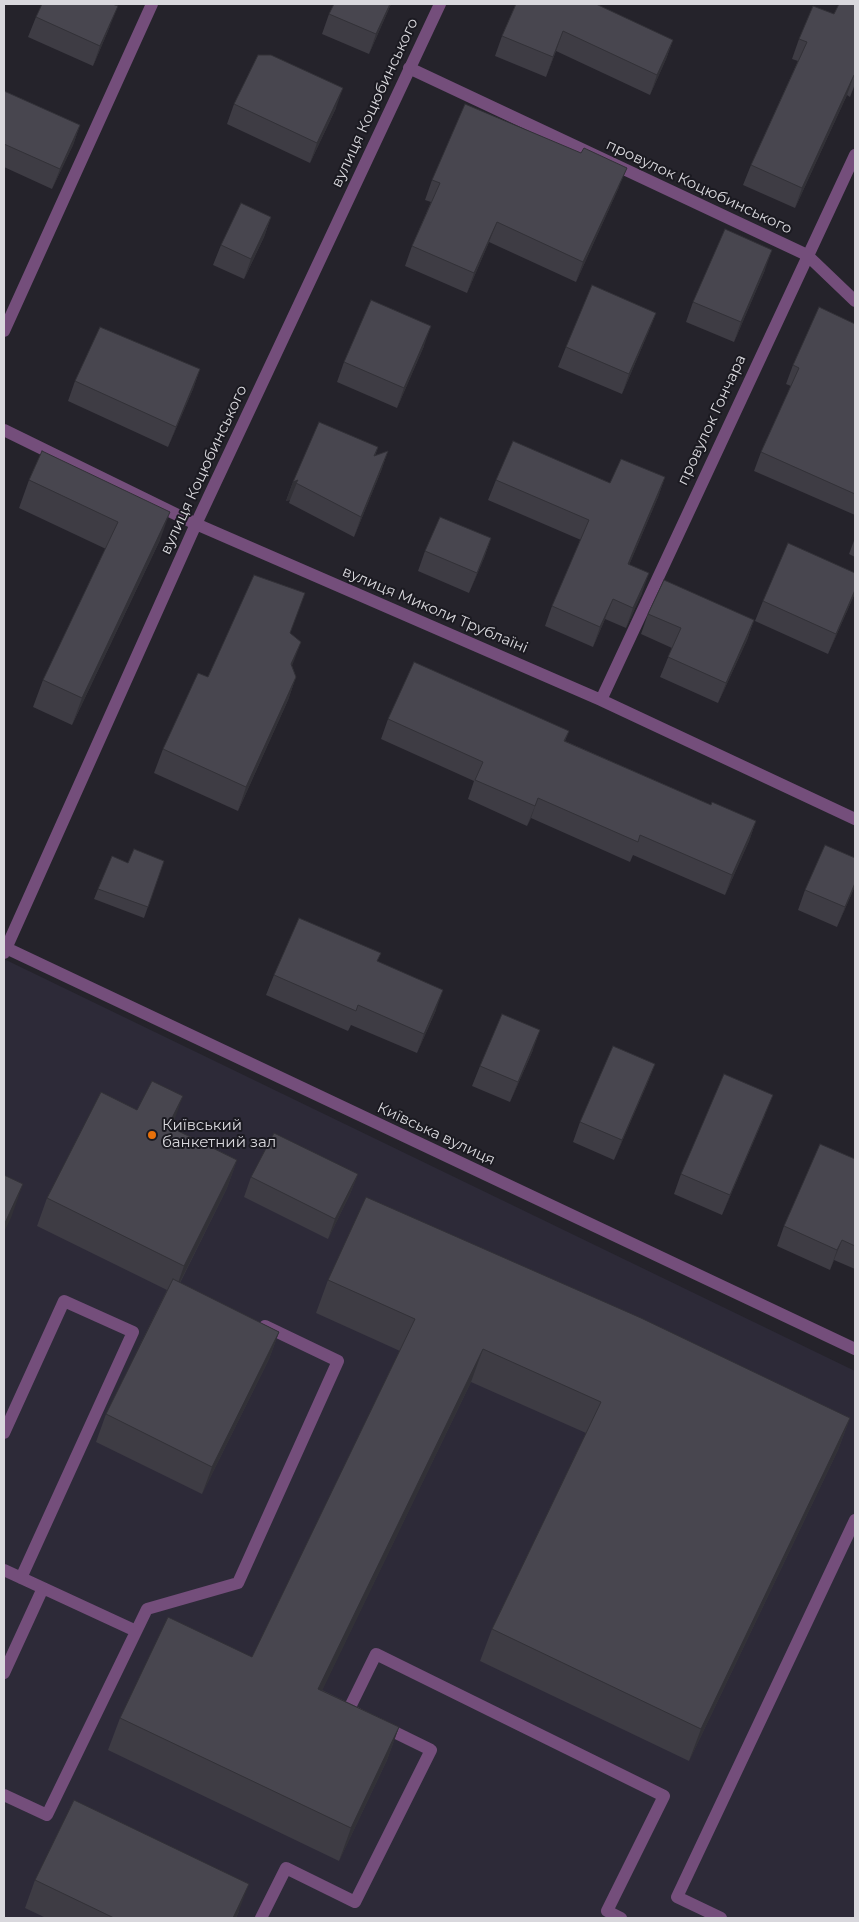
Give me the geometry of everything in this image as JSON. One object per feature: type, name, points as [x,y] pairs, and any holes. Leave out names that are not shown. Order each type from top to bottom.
[{"type":"street","points":[[4,331],[152,4]]},
{"type":"street","name":"вулиця Коцюбинського","points":[[4,950],[196,524],[440,4]]},
{"type":"street","name":"провулок Коцюбинського","points":[[410,68],[807,255],[855,301]]},
{"type":"street","name":"провулок Гончара","points":[[600,700],[855,155]]},
{"type":"street","name":"вулиця Миколи Трублаїні","points":[[4,430],[196,524],[600,700],[855,819]]},
{"type":"street","name":"Київська вулиця","points":[[4,950],[855,1349]]},
{"type":"street","points":[[4,1433],[64,1301],[133,1332],[21,1578]]},
{"type":"street","points":[[4,1795],[47,1815],[147,1608],[238,1583],[338,1361],[250,1320]]},
{"type":"street","points":[[721,1918],[677,1898],[855,1520]]},
{"type":"street","points":[[4,1570],[136,1631]]},
{"type":"street","points":[[4,1673],[43,1588]]},
{"type":"street","points":[[261,1918],[286,1868],[356,1902],[432,1750],[349,1709],[376,1654],[664,1796],[606,1911],[621,1918]]},
{"type":"shaded area","points":[[4,959],[855,1371],[855,1918],[4,1918]]},
{"type":"building","points":[[42,4],[112,4],[118,6],[100,46],[36,17]]},
{"type":"building","points":[[334,4],[390,4],[376,34],[329,14]]},
{"type":"building","points":[[516,4],[596,4],[673,40],[657,75],[563,31],[553,57],[502,36]]},
{"type":"building","points":[[839,4],[855,4],[855,76],[802,188],[751,165],[807,42],[799,39],[813,6],[834,14]]},
{"type":"building","points":[[258,55],[271,55],[343,88],[317,143],[234,104]]},
{"type":"building","points":[[4,91],[80,125],[60,169],[4,144]]},
{"type":"building","points":[[465,104],[581,153],[584,148],[627,168],[583,262],[497,222],[474,273],[412,246],[440,183],[432,180]]},
{"type":"building","points":[[241,203],[271,217],[251,259],[221,245]]},
{"type":"building","points":[[725,229],[772,250],[741,322],[693,302]]},
{"type":"building","points":[[592,285],[656,313],[629,374],[566,347]]},
{"type":"building","points":[[371,300],[431,326],[404,388],[344,362]]},
{"type":"building","points":[[819,307],[855,324],[855,494],[761,452],[799,368],[793,365]]},
{"type":"building","points":[[100,327],[200,369],[176,427],[75,381]]},
{"type":"building","points":[[319,422],[378,447],[374,456],[388,451],[361,517],[296,483],[298,480],[293,482]]},
{"type":"building","points":[[513,441],[610,483],[621,459],[665,477],[628,564],[649,573],[633,608],[613,599],[600,627],[552,606],[589,520],[496,480]]},
{"type":"building","points":[[42,451],[170,512],[82,698],[43,680],[118,522],[29,480]]},
{"type":"building","points":[[440,517],[491,538],[477,573],[425,551]]},
{"type":"building","points":[[788,543],[855,573],[855,590],[836,634],[763,601]]},
{"type":"building","points":[[254,575],[305,593],[290,633],[301,642],[291,664],[296,677],[246,787],[163,749],[198,673],[208,677]]},
{"type":"building","points":[[664,580],[754,620],[726,683],[668,657],[681,628],[648,614]]},
{"type":"building","points":[[414,662],[569,731],[564,741],[711,805],[712,802],[756,821],[732,875],[640,835],[638,842],[538,798],[535,806],[475,780],[483,762],[388,719]]},
{"type":"building","points":[[825,845],[855,858],[855,883],[845,907],[805,890]]},
{"type":"building","points":[[134,849],[164,861],[148,907],[98,889],[112,856],[128,863]]},
{"type":"building","points":[[299,918],[381,953],[377,961],[443,990],[424,1034],[358,1005],[356,1011],[274,975]]},
{"type":"building","points":[[502,1014],[540,1030],[518,1082],[480,1066]]},
{"type":"building","points":[[613,1046],[655,1064],[622,1140],[580,1122]]},
{"type":"building","points":[[724,1074],[773,1095],[730,1195],[681,1174]]},
{"type":"building","points":[[152,1081],[183,1096],[168,1126],[237,1160],[184,1266],[47,1198],[101,1092],[137,1110]]},
{"type":"building","points":[[274,1133],[358,1174],[335,1219],[251,1177]]},
{"type":"building","points":[[820,1144],[855,1159],[855,1246],[842,1240],[837,1250],[784,1226]]},
{"type":"building","points":[[4,1175],[23,1184],[4,1225]]},
{"type":"building","points":[[366,1197],[641,1318],[850,1418],[701,1729],[492,1629],[601,1402],[483,1349],[318,1689],[399,1727],[351,1828],[120,1718],[168,1617],[252,1657],[415,1319],[328,1280]]},
{"type":"building","points":[[173,1279],[279,1332],[212,1467],[106,1414]]},
{"type":"building","points":[[74,1800],[249,1884],[233,1918],[114,1918],[35,1880]]},
{"type":"place","name":"Київський банкетний зал","points":[[152,1135]]}]
